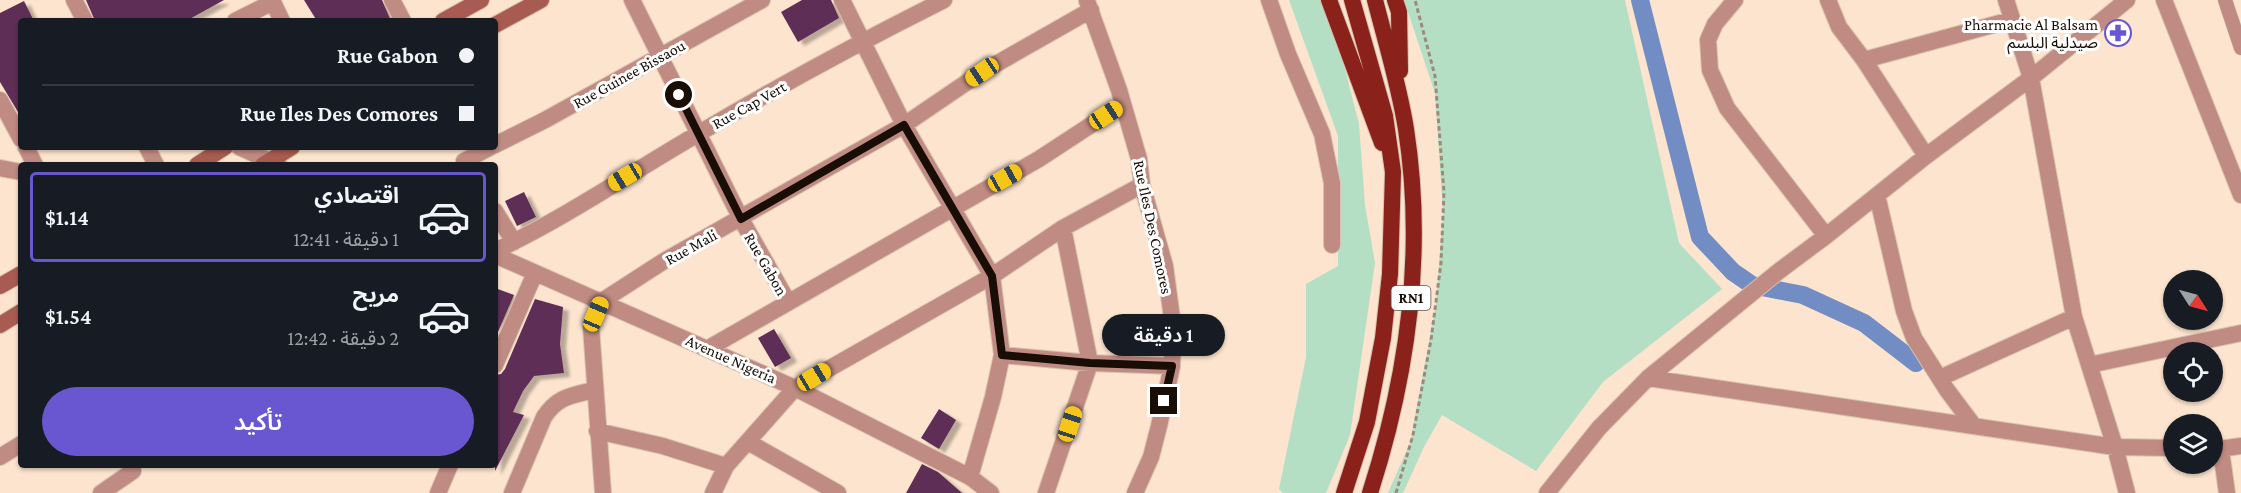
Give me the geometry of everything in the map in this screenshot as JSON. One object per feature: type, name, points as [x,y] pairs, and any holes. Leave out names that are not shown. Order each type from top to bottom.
[{"type":"highway","points":[[1329,0],[1393,172]]},
{"type":"highway","name":"RN1","points":[[1344,493],[1367,422],[1383,338],[1389,284],[1393,172],[1385,116],[1352,0]]},
{"type":"highway","name":"RN1","points":[[1370,493],[1382,456],[1402,372],[1414,256],[1411,172],[1401,99],[1375,0]]},
{"type":"highway","points":[[1395,0],[1399,12],[1401,99]]},
{"type":"main road","points":[[448,18],[481,0]]},
{"type":"main road","points":[[498,23],[541,0]]},
{"type":"main road","points":[[202,162],[220,150]]},
{"type":"main road","points":[[273,162],[288,150]]},
{"type":"main road","points":[[0,286],[18,275]]},
{"type":"main road","points":[[0,324],[18,314]]},
{"type":"street","points":[[74,0],[83,18]]},
{"type":"street","points":[[392,0],[401,18]]},
{"type":"street","name":"Rue Gabon","points":[[632,0],[697,134],[788,302]]},
{"type":"street","name":"Rue Guinee Bissaou","points":[[498,143],[661,57],[762,0]]},
{"type":"street","points":[[842,0],[904,125],[992,276],[1002,355],[993,397],[970,477]]},
{"type":"street","name":"Rue Cap Vert","points":[[498,251],[697,134],[863,41],[944,0]]},
{"type":"street","points":[[1269,0],[1288,54],[1322,134],[1332,183],[1332,245]]},
{"type":"street","points":[[1735,0],[1715,24],[1708,40],[1710,70],[1727,108],[1826,236]]},
{"type":"street","points":[[1827,0],[1839,27],[1864,60],[1926,156]]},
{"type":"street","points":[[2006,0],[2031,78],[2074,317],[2127,493]]},
{"type":"street","points":[[1547,493],[1599,428],[1648,378],[1779,271],[1926,156],[2031,78],[2127,0]]},
{"type":"street","points":[[2164,0],[2236,170],[2241,195]]},
{"type":"street","points":[[2225,0],[2241,48]]},
{"type":"street","points":[[241,18],[273,1],[281,18]]},
{"type":"street","name":"Rue Iles Des Comores","points":[[1088,5],[1123,104],[1139,159],[1142,185],[1165,266],[1173,326],[1172,366],[1151,457],[1135,493]]},
{"type":"street","name":"Rue Mali","points":[[602,301],[664,261],[904,125],[1088,5]]},
{"type":"street","points":[[1864,60],[2011,20]]},
{"type":"street","points":[[0,100],[18,133]]},
{"type":"street","points":[[707,349],[1039,159],[1123,104]]},
{"type":"street","points":[[244,150],[266,162]]},
{"type":"street","name":"Rue Guinee Bissaou","points":[[462,158],[483,150]]},
{"type":"street","points":[[0,168],[18,171]]},
{"type":"street","points":[[713,493],[726,466],[795,388],[992,276],[1063,228],[1142,185]]},
{"type":"street","points":[[1877,195],[1904,311],[1914,338],[1974,426]]},
{"type":"street","points":[[498,216],[514,242]]},
{"type":"street","points":[[1046,493],[1090,363],[1063,228]]},
{"type":"street","name":"Avenue Nigeria","points":[[498,254],[795,388],[970,477],[991,493]]},
{"type":"street","points":[[498,358],[535,273]]},
{"type":"street","points":[[602,301],[591,327],[603,493]]},
{"type":"street","points":[[1940,378],[2074,317]]},
{"type":"street","points":[[2090,365],[2241,333]]},
{"type":"street","points":[[1002,355],[1090,363],[1172,366]]},
{"type":"street","points":[[1648,378],[2115,447],[2163,448]]},
{"type":"street","points":[[512,493],[544,417],[550,408],[563,398],[594,390]]},
{"type":"street","points":[[597,431],[663,446],[726,466]]},
{"type":"street","points":[[748,442],[813,487],[838,493]]},
{"type":"street","points":[[0,457],[18,446]]},
{"type":"street","points":[[2223,449],[2241,446]]},
{"type":"street","points":[[438,493],[449,468]]},
{"type":"street","points":[[101,493],[133,471]]},
{"type":"street","points":[[2223,474],[2227,493]]},
{"type":"green space","points":[[1289,0],[1321,0],[1339,46],[1359,124],[1365,205],[1375,263],[1350,435],[1326,493],[1283,493],[1279,489],[1306,357],[1306,284],[1338,266],[1338,136]]},
{"type":"green space","points":[[1404,0],[1625,0],[1679,243],[1722,289],[1603,382],[1536,471],[1442,415],[1403,493],[1388,493],[1410,443],[1436,304],[1443,212],[1435,93]]},
{"type":"building","points":[[86,0],[224,0],[191,18],[94,18]]},
{"type":"building","points":[[304,0],[382,0],[390,18],[315,18]]},
{"type":"building","points":[[802,0],[831,0],[839,18],[798,42],[781,12]]},
{"type":"building","points":[[24,1],[32,18],[18,18],[18,112],[0,82],[0,13]]},
{"type":"building","points":[[524,192],[536,217],[517,226],[505,201]]},
{"type":"building","points":[[498,289],[514,295],[498,332]]},
{"type":"building","points":[[535,299],[563,307],[560,344],[564,373],[534,376],[523,391],[513,412],[524,415],[498,465],[498,374],[505,369]]},
{"type":"building","points":[[774,329],[791,358],[775,367],[758,338]]},
{"type":"building","points":[[939,409],[956,420],[939,449],[921,438]]},
{"type":"building","points":[[922,464],[938,472],[962,493],[906,493]]},
{"type":"waterway","points":[[1640,0],[1700,237],[1733,272],[1752,285],[1803,295],[1864,323],[1916,363]]},
{"type":"place","name":"Pharmacie Al Balsam صيدلية البلسم","points":[[2118,33]]},
{"type":"route","points":[[679,95],[741,219],[904,125],[992,276],[1002,355],[1090,363],[1172,366],[1164,401]]}]
